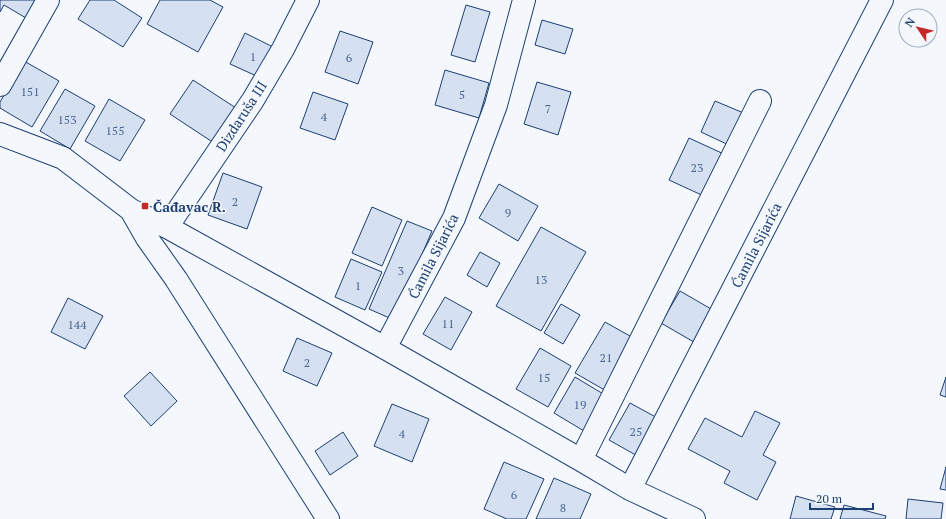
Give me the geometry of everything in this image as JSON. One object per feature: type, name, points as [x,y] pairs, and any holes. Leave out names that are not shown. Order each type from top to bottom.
[{"type":"street","points":[[0,85],[48,0]]},
{"type":"street","name":"Dizdaruša III","points":[[167,227],[253,100],[308,0]]},
{"type":"street","name":"Ćamila Sijarića","points":[[385,348],[454,218],[496,105],[524,0]]},
{"type":"street","name":"Ćamila Sijarića","points":[[630,489],[882,0]]},
{"type":"street","points":[[581,460],[760,102]]},
{"type":"street","points":[[0,134],[63,158],[131,210],[167,227],[385,348],[630,489],[694,519]]},
{"type":"street","points":[[131,210],[147,238],[180,286],[328,519]]},
{"type":"building","points":[[0,0],[35,1],[26,18],[4,5],[0,12]]},
{"type":"building","points":[[90,0],[114,0],[142,18],[123,47],[78,19]]},
{"type":"building","points":[[160,0],[210,0],[223,7],[198,52],[147,24]]},
{"type":"building","points":[[466,5],[490,12],[475,62],[451,55]]},
{"type":"building","points":[[542,20],[573,29],[565,54],[535,45]]},
{"type":"building","points":[[340,31],[373,42],[358,84],[325,72]]},
{"type":"building","points":[[245,33],[275,48],[261,78],[230,64]]},
{"type":"building","points":[[24,61],[59,81],[32,127],[0,108],[0,102]]},
{"type":"building","points":[[445,70],[489,83],[479,118],[435,105]]},
{"type":"building","points":[[193,80],[236,108],[214,143],[170,114]]},
{"type":"building","points":[[537,82],[571,92],[558,135],[524,124]]},
{"type":"building","points":[[65,89],[95,106],[70,149],[40,131]]},
{"type":"building","points":[[313,92],[348,104],[335,140],[300,128]]},
{"type":"building","points":[[109,99],[145,120],[120,161],[85,141]]},
{"type":"building","points":[[715,101],[746,114],[731,146],[701,132]]},
{"type":"building","points":[[689,138],[726,155],[706,197],[669,180]]},
{"type":"building","points":[[223,173],[262,187],[247,229],[208,215]]},
{"type":"building","points":[[499,184],[538,206],[518,241],[479,218]]},
{"type":"building","points":[[372,207],[402,220],[382,266],[352,253]]},
{"type":"building","points":[[407,221],[432,231],[394,320],[369,309]]},
{"type":"building","points":[[541,227],[586,252],[541,331],[496,306]]},
{"type":"building","points":[[480,252],[500,263],[487,287],[467,275]]},
{"type":"building","points":[[351,259],[382,272],[365,310],[335,297]]},
{"type":"building","points":[[680,291],[718,313],[699,345],[661,323]]},
{"type":"building","points":[[445,297],[472,312],[451,350],[423,334]]},
{"type":"building","points":[[68,298],[103,316],[85,349],[51,332]]},
{"type":"building","points":[[561,304],[580,315],[563,344],[544,333]]},
{"type":"building","points":[[605,322],[637,340],[608,392],[575,373]]},
{"type":"building","points":[[297,338],[332,353],[317,386],[283,371]]},
{"type":"building","points":[[540,348],[571,366],[548,407],[516,389]]},
{"type":"building","points":[[150,372],[177,401],[151,426],[124,396]]},
{"type":"building","points":[[575,377],[605,395],[584,431],[554,413]]},
{"type":"building","points":[[946,377],[946,397],[940,395]]},
{"type":"building","points":[[630,403],[663,421],[641,458],[609,440]]},
{"type":"building","points":[[392,404],[429,419],[412,462],[374,446]]},
{"type":"building","points":[[755,411],[780,423],[763,455],[776,462],[757,500],[724,483],[730,471],[688,449],[705,418],[742,437]]},
{"type":"building","points":[[343,432],[358,456],[330,475],[315,451]]},
{"type":"building","points":[[504,462],[544,479],[526,519],[507,519],[484,509]]},
{"type":"building","points":[[946,467],[946,490],[940,489]]},
{"type":"building","points":[[554,478],[591,494],[580,519],[536,519]]},
{"type":"building","points":[[796,496],[835,507],[831,519],[790,519]]},
{"type":"building","points":[[908,499],[943,503],[941,519],[906,519]]},
{"type":"building","points":[[844,505],[886,516],[885,519],[840,519]]},
{"type":"place","name":"Čađavac R.","points":[[145,206]]}]
